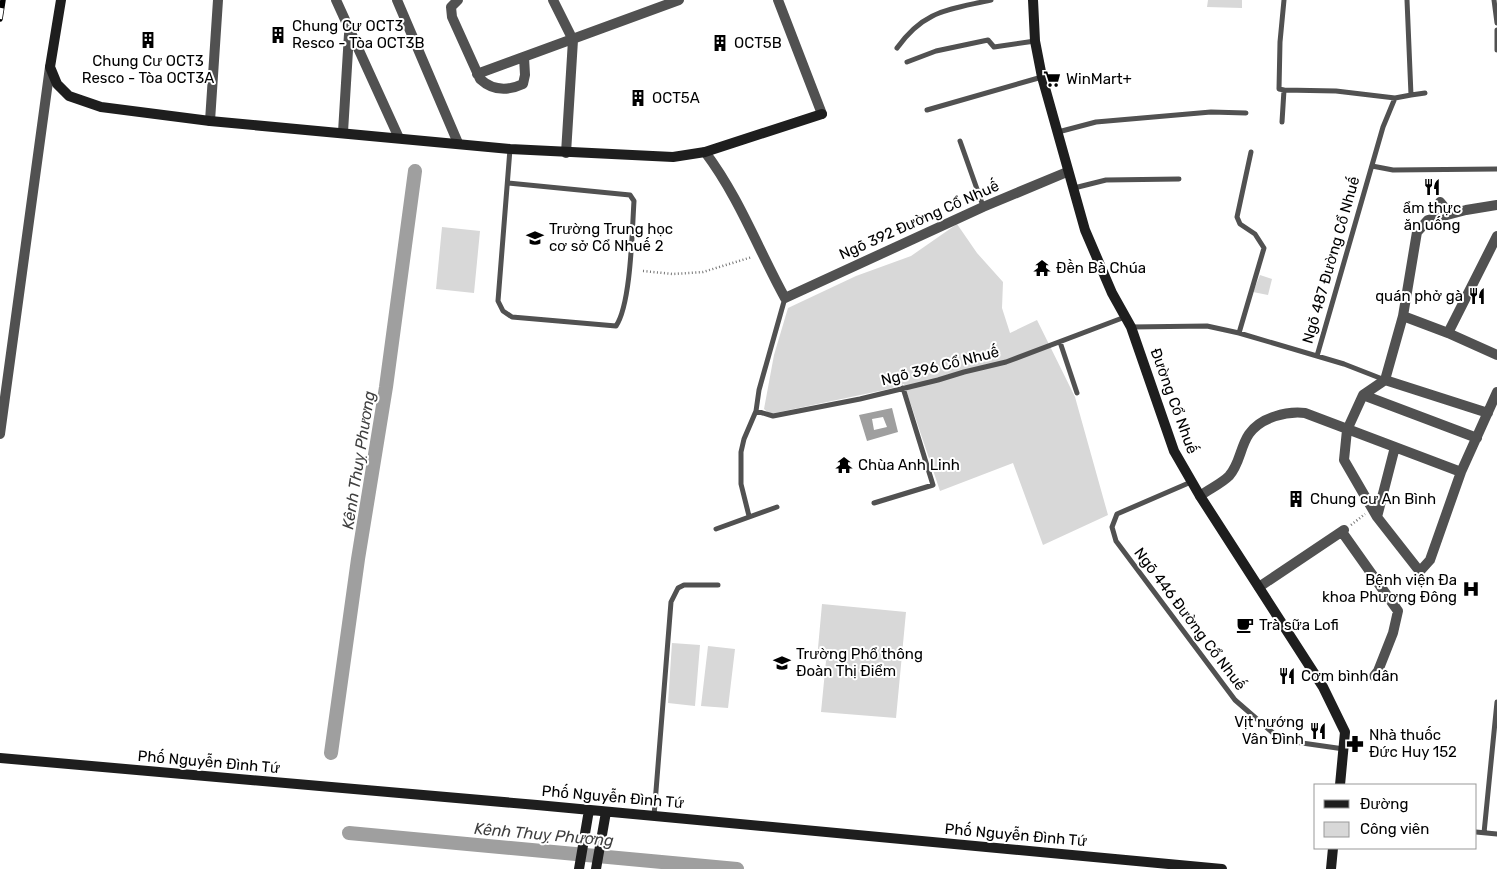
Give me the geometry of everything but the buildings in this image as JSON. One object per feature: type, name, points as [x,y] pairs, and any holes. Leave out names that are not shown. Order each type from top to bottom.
[{"type":"street","points":[[0,434],[50,67],[61,0]]},
{"type":"street","points":[[210,121],[218,0]]},
{"type":"street","points":[[336,0],[399,138]]},
{"type":"street","points":[[397,0],[458,143]]},
{"type":"street","points":[[458,0],[451,7],[452,17],[477,74],[487,86],[499,89],[514,88],[523,84],[526,75],[524,56]]},
{"type":"street","points":[[553,0],[573,40],[566,153]]},
{"type":"street","points":[[477,74],[679,0]]},
{"type":"street","points":[[50,67],[57,84],[69,96],[101,107],[210,121],[510,149],[673,158],[706,152],[822,114],[778,0]]},
{"type":"street","name":"Đường Cổ Nhuế","points":[[1033,0],[1035,41],[1042,77],[1067,172],[1074,188],[1085,230],[1112,293],[1132,327],[1174,451],[1200,496],[1338,715],[1345,732],[1340,784]]},
{"type":"street","points":[[343,132],[350,30]]},
{"type":"street","points":[[706,152],[729,186],[761,254],[785,298]]},
{"type":"street","name":"Ngõ 392 Đường Cổ Nhuế","points":[[785,298],[983,207],[1067,172]]},
{"type":"street","points":[[1440,202],[1450,214]]},
{"type":"street","points":[[1497,205],[1428,220],[1417,232],[1402,316],[1384,380],[1363,395],[1347,430],[1344,460],[1374,513],[1417,568],[1421,570],[1430,560],[1462,472],[1497,392]]},
{"type":"street","points":[[1448,333],[1497,236]]},
{"type":"street","points":[[1402,316],[1448,333],[1497,355]]},
{"type":"street","points":[[1384,380],[1488,413]]},
{"type":"street","points":[[1363,395],[1477,438]]},
{"type":"street","points":[[1200,496],[1229,476],[1238,461],[1250,433],[1259,426],[1287,412],[1305,413],[1462,472]]},
{"type":"street","points":[[1374,513],[1395,447]]},
{"type":"street","points":[[1259,587],[1343,531],[1398,611],[1390,641],[1378,671],[1374,676]]},
{"type":"street","name":"Phố Nguyễn Đình Tứ","points":[[0,758],[1222,869]]},
{"type":"street","points":[[579,869],[589,810]]},
{"type":"street","points":[[596,869],[606,812]]},
{"type":"street","points":[[1331,869],[1333,849]]},
{"type":"lane","points":[[897,48],[910,30],[935,13],[991,0]]},
{"type":"lane","points":[[1284,0],[1280,42],[1279,89],[1336,91],[1395,98],[1425,93]]},
{"type":"lane","points":[[1407,0],[1411,94]]},
{"type":"lane","points":[[1494,0],[1497,23]]},
{"type":"lane","points":[[1497,30],[1497,49]]},
{"type":"lane","points":[[906,62],[936,51],[988,40],[994,47],[1035,41]]},
{"type":"lane","points":[[927,110],[1042,77]]},
{"type":"lane","points":[[1282,122],[1284,90]]},
{"type":"lane","name":"Ngõ 487 Đường Cổ Nhuế","points":[[1132,327],[1207,326],[1239,333],[1317,356],[1382,127],[1395,98]]},
{"type":"lane","points":[[1058,132],[1096,122],[1211,112],[1246,113]]},
{"type":"lane","points":[[960,141],[983,207]]},
{"type":"lane","points":[[508,183],[630,195],[634,201],[626,293],[621,319],[616,326],[512,317],[503,311],[498,301],[510,149]]},
{"type":"lane","points":[[1239,333],[1264,248],[1255,234],[1240,224],[1237,217],[1251,152]]},
{"type":"lane","points":[[1372,166],[1393,170],[1497,169]]},
{"type":"lane","points":[[1074,188],[1106,180],[1179,179]]},
{"type":"lane","points":[[749,516],[741,484],[741,452],[744,439],[756,411],[759,390],[785,298]]},
{"type":"lane","name":"Ngõ 396 Cổ Nhuế","points":[[756,411],[773,416],[860,399],[1006,362],[1126,317]]},
{"type":"lane","points":[[1060,342],[1077,393]]},
{"type":"lane","points":[[1317,356],[1370,373],[1384,380]]},
{"type":"lane","points":[[874,503],[933,485],[903,388]]},
{"type":"lane","name":"Ngõ 446 Đường Cổ Nhuế","points":[[1192,482],[1117,514],[1112,527],[1116,541],[1235,700],[1281,740],[1344,749]]},
{"type":"lane","points":[[716,529],[777,507]]},
{"type":"lane","points":[[654,816],[673,595],[678,588],[684,585],[718,585]]},
{"type":"lane","points":[[1484,833],[1497,702]]},
{"type":"lane","points":[[1477,832],[1497,834]]},
{"type":"path","points":[[643,271],[673,274],[702,272],[761,254]]},
{"type":"path","points":[[1343,531],[1374,513]]},
{"type":"green space","points":[[1208,0],[1242,0],[1242,8],[1207,7]]},
{"type":"green space","points":[[957,224],[977,253],[1003,282],[1002,308],[1010,333],[1037,320],[1075,397],[1108,515],[1043,545],[1013,463],[940,491],[904,384],[889,389],[770,414],[764,409],[774,355],[788,308],[856,276],[911,256]]},
{"type":"green space","points":[[442,227],[480,231],[474,293],[436,289]]},
{"type":"green space","points":[[1260,275],[1272,279],[1268,295],[1253,292]]},
{"type":"green space","points":[[822,604],[906,612],[896,718],[821,712],[826,661],[817,659]]},
{"type":"green space","points":[[672,643],[700,645],[695,706],[668,703]]},
{"type":"green space","points":[[708,646],[735,649],[728,708],[701,706]]},
{"type":"shaded area","points":[[892,408],[898,432],[867,441],[859,415]],"holes":[[[883,417],[887,427],[874,430],[872,419]]]},
{"type":"waterway","name":"Kênh Thuỵ Phương","points":[[331,753],[358,559],[386,387],[415,171]]},
{"type":"waterway","name":"Kênh Thuỵ Phương","points":[[349,833],[737,869]]},
{"type":"railway","points":[[0,19],[3,0]]},
{"type":"place","name":"Chung Cư OCT3 Resco - Tòa OCT3B","points":[[278,35]]},
{"type":"place","name":"Chung Cư OCT3 Resco - Tòa OCT3A","points":[[148,40]]},
{"type":"place","name":"OCT5B","points":[[720,43]]},
{"type":"place","name":"WinMart+","points":[[1052,79]]},
{"type":"place","name":"OCT5A","points":[[638,98]]},
{"type":"place","name":"ẩm thực ăn uống","points":[[1432,187]]},
{"type":"place","name":"Trường Trung học cơ sở Cổ Nhuế 2","points":[[535,238]]},
{"type":"place","name":"Đền Bà Chúa","points":[[1042,268]]},
{"type":"place","name":"quán phở gà","points":[[1477,296]]},
{"type":"place","name":"Chùa Anh Linh","points":[[844,465]]},
{"type":"place","name":"Chung cư An Bình","points":[[1296,499]]},
{"type":"place","name":"Bệnh viện Đa khoa Phương Đông","points":[[1471,589]]},
{"type":"place","name":"Trà sữa Lofi","points":[[1245,625]]},
{"type":"place","name":"Trường Phổ thông Đoàn Thị Điểm","points":[[782,663]]},
{"type":"place","name":"Cơm bình dân","points":[[1287,676]]},
{"type":"place","name":"Vịt nướng Vân Đình","points":[[1318,731]]},
{"type":"place","name":"Nhà thuốc Đức Huy 152","points":[[1355,744]]}]
